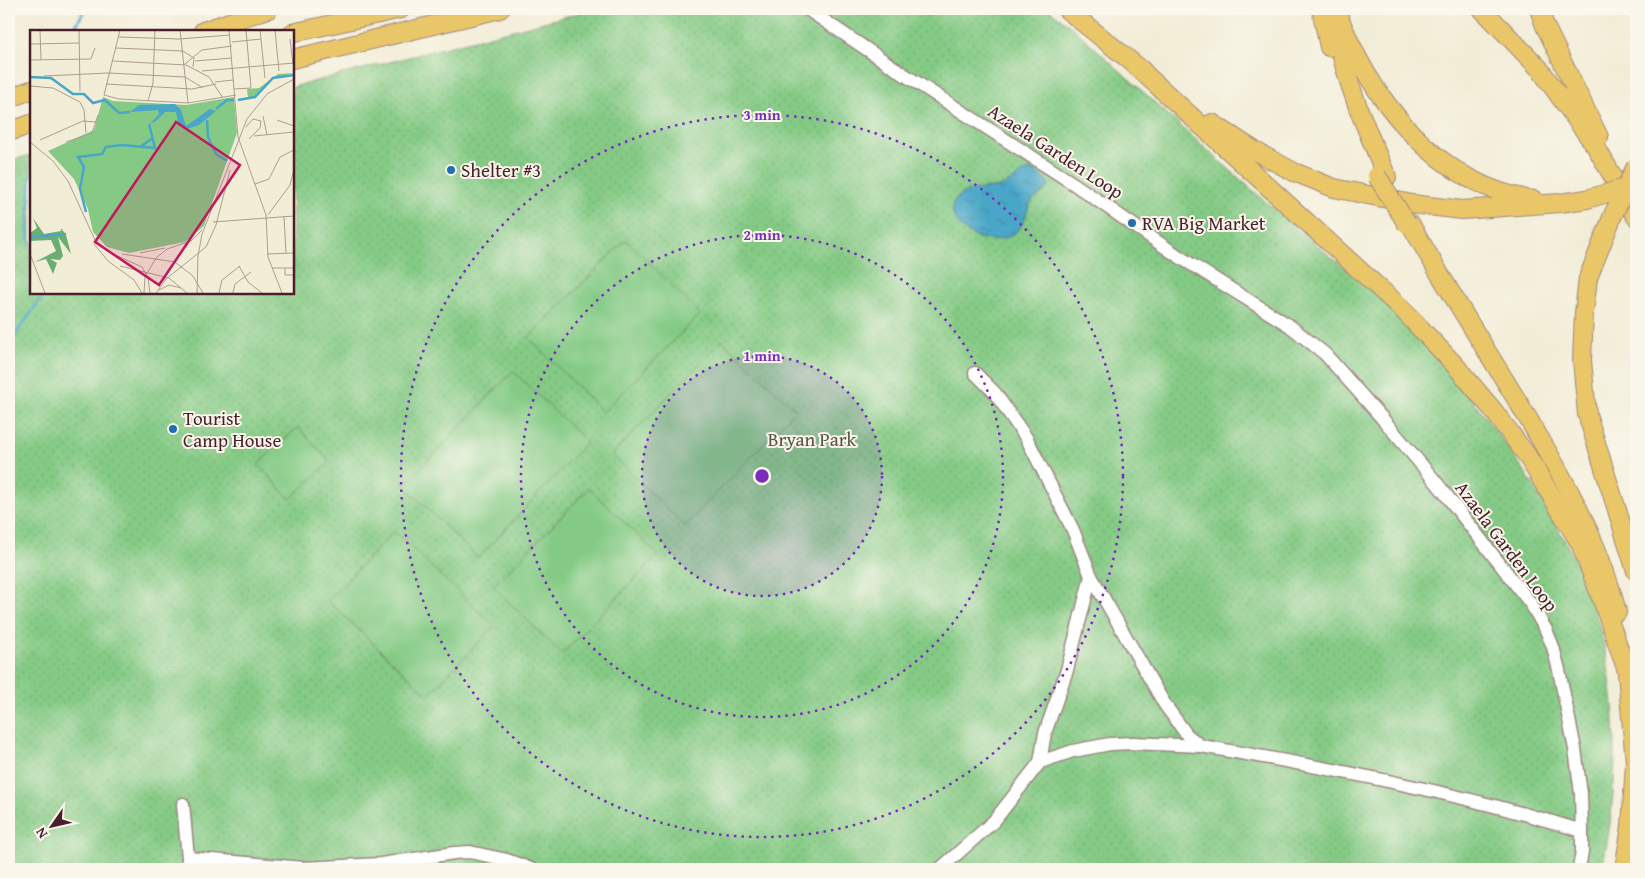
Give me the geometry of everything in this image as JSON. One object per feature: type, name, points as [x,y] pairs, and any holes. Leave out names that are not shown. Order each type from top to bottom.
[{"type":"highway","points":[[207,30],[268,9]]},
{"type":"highway","points":[[294,33],[401,9]]},
{"type":"highway","points":[[294,59],[500,9]]},
{"type":"highway","points":[[1066,9],[1135,65],[1221,130],[1294,172],[1334,188],[1412,204],[1462,210],[1560,203],[1587,199],[1636,185]]},
{"type":"highway","points":[[1321,9],[1332,62],[1354,125],[1409,225],[1545,446],[1582,518],[1611,587],[1621,629],[1628,674],[1635,762],[1631,827],[1624,869]]},
{"type":"highway","points":[[1334,9],[1367,76],[1398,118],[1427,147],[1455,170],[1480,184],[1521,198],[1560,203]]},
{"type":"highway","points":[[1334,9],[1339,48],[1382,176]]},
{"type":"highway","points":[[1482,9],[1539,68],[1596,148],[1636,215]]},
{"type":"highway","points":[[1539,9],[1576,92],[1636,215]]},
{"type":"highway","points":[[1135,65],[1401,308],[1455,365],[1493,410],[1526,454],[1580,543],[1628,674]]},
{"type":"highway","points":[[9,99],[30,90]]},
{"type":"highway","points":[[9,99],[30,95]]},
{"type":"highway","points":[[9,124],[30,119]]},
{"type":"highway","points":[[9,132],[30,124]]},
{"type":"highway","points":[[1636,166],[1613,215],[1588,278],[1584,312],[1582,360],[1587,414],[1636,571]]},
{"type":"street","name":"Azaela Garden Loop","points":[[807,9],[904,75],[1074,184],[1178,256],[1290,326],[1325,354],[1436,482],[1531,604],[1546,630],[1559,670],[1576,749],[1581,794],[1582,831],[1582,851],[1579,869]]},
{"type":"street","points":[[975,373],[995,393],[1027,439],[1073,530],[1091,576],[1166,705],[1187,734],[1201,746]]},
{"type":"street","points":[[940,869],[994,821],[1040,762],[1045,733],[1066,670],[1091,576]]},
{"type":"street","points":[[1040,762],[1073,751],[1110,744],[1133,743],[1201,746],[1312,766],[1453,796],[1582,831]]},
{"type":"street","points":[[183,804],[188,864],[304,868],[381,864],[470,852],[507,860],[531,869]]},
{"type":"green space","name":"Bryan Park","points":[[594,9],[1048,9],[1071,26],[1242,181],[1390,308],[1443,365],[1481,411],[1517,460],[1549,512],[1583,577],[1591,597],[1605,648],[1610,679],[1615,743],[1612,806],[1602,869],[9,869],[9,161],[30,155],[30,294],[294,294],[294,87]]},
{"type":"green space","points":[[626,240],[700,314],[603,412],[529,338]]},
{"type":"green space","points":[[722,340],[796,410],[685,526],[612,455]]},
{"type":"green space","points":[[513,371],[587,442],[478,558],[404,486]]},
{"type":"green space","points":[[298,427],[330,462],[290,499],[258,464]]},
{"type":"green space","points":[[589,488],[658,555],[562,654],[493,587]]},
{"type":"green space","points":[[394,531],[494,626],[428,695],[328,601]]},
{"type":"water","points":[[1029,170],[1034,170],[1049,183],[1046,189],[1031,202],[1023,224],[1018,230],[1006,238],[992,240],[979,238],[959,224],[953,215],[953,206],[958,197],[968,191],[1002,186]]},
{"type":"waterway","points":[[74,30],[85,9]]},
{"type":"waterway","points":[[30,193],[28,231],[30,240]]},
{"type":"waterway","points":[[9,345],[41,298],[42,294]]},
{"type":"place","name":"Shelter #3","points":[[451,170]]},
{"type":"place","name":"RVA Big Market","points":[[1132,223]]},
{"type":"place","name":"Tourist Camp House","points":[[173,429]]}]
